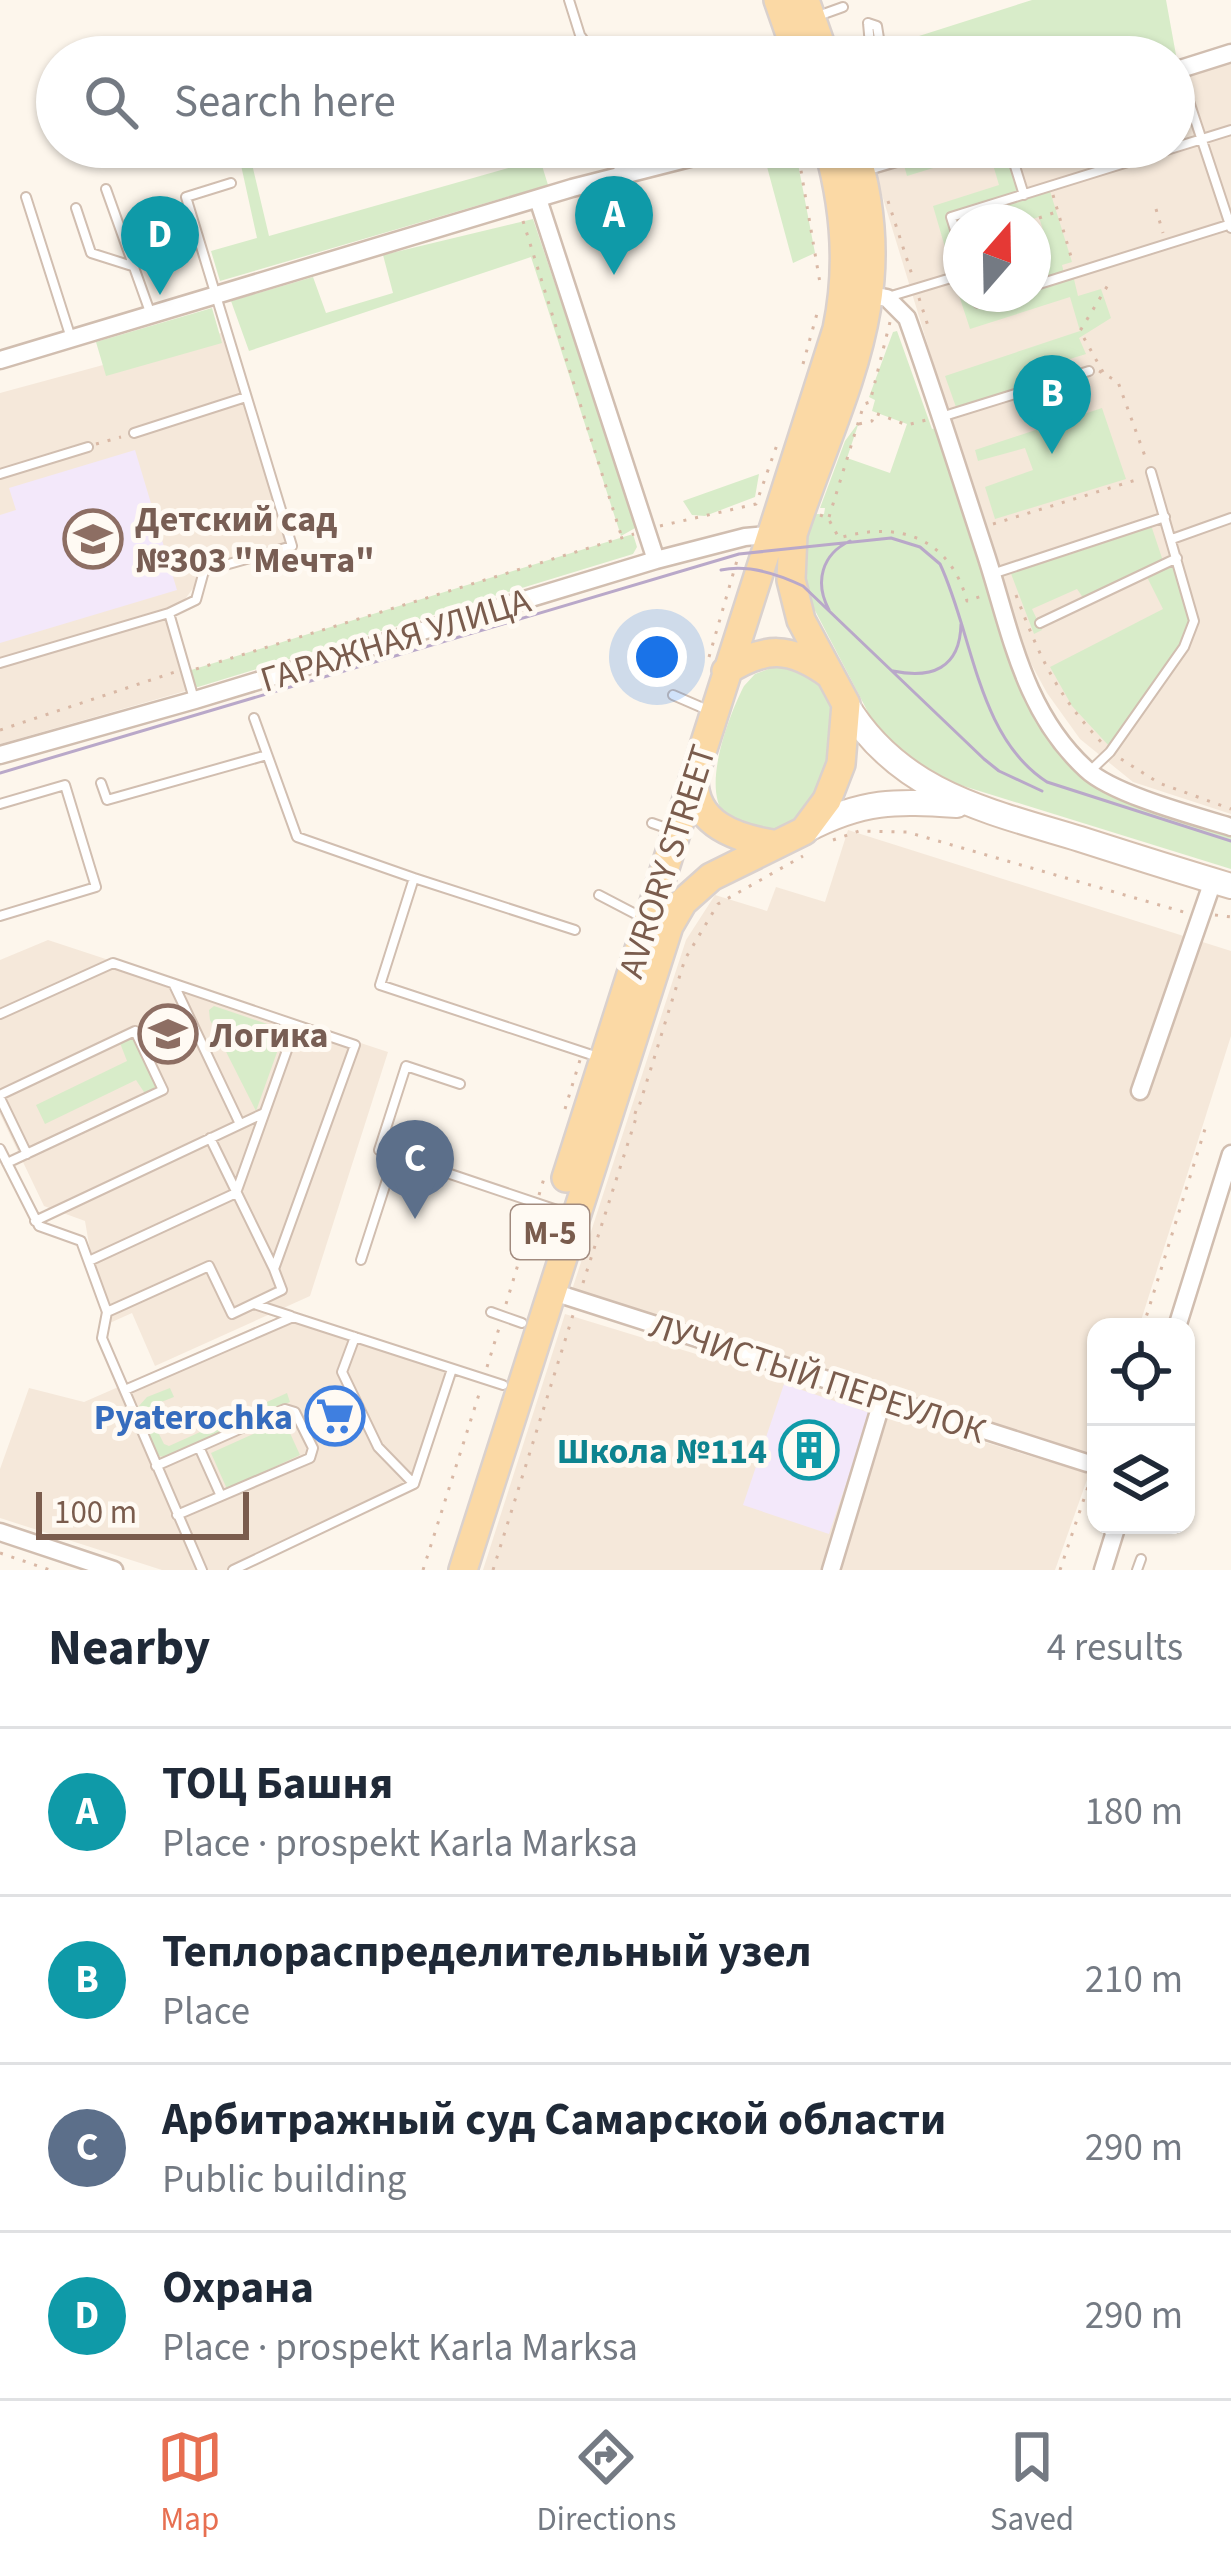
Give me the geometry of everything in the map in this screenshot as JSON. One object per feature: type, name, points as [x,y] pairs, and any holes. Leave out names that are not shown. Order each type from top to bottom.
[{"type":"main road","points":[[778,0],[790,36]]},
{"type":"main road","name":"AVRORY STREET","points":[[831,168],[845,241],[843,303],[781,534],[800,620],[846,704]]},
{"type":"main road","name":"AVRORY STREET","points":[[445,1570],[493,1382],[522,1323],[646,920],[664,827],[694,775],[726,671],[879,296],[858,168]]},
{"type":"main road","points":[[726,671],[752,655],[770,652],[801,658],[829,674]]},
{"type":"main road","points":[[846,704],[873,745],[888,758],[972,806],[1222,883]]},
{"type":"main road","points":[[815,841],[845,745],[846,704]]},
{"type":"main road","points":[[694,775],[696,797],[713,823],[733,836],[773,844]]},
{"type":"main road","points":[[815,841],[843,810],[881,802],[972,806]]},
{"type":"main road","name":"AVRORY STREET","points":[[464,1570],[610,1103],[675,913],[711,878],[773,844],[815,841]]},
{"type":"street","points":[[1195,64],[1231,53]]},
{"type":"street","points":[[0,360],[648,168]]},
{"type":"street","points":[[538,199],[656,560]]},
{"type":"street","points":[[879,296],[907,318],[941,417],[968,477],[1014,655],[1034,703],[1088,772],[1231,827]]},
{"type":"street","name":"ГАРАЖНАЯ УЛИЦА","points":[[0,754],[656,560],[781,534]]},
{"type":"street","points":[[1140,1091],[1201,913],[1222,883]]},
{"type":"street","points":[[1180,1318],[1231,1154]]},
{"type":"street","name":"ЛУЧИСТЫЙ ПЕРЕУЛОК","points":[[550,1291],[1087,1462]]},
{"type":"street","points":[[831,1570],[883,1398]]},
{"type":"street","points":[[0,1532],[114,1570]]},
{"type":"street","points":[[1103,1570],[1114,1534]]},
{"type":"lane","points":[[568,0],[581,36]]},
{"type":"lane","points":[[808,9],[843,8]]},
{"type":"lane","points":[[868,23],[869,36]]},
{"type":"lane","points":[[1051,281],[1230,226],[1195,120]]},
{"type":"lane","points":[[1195,141],[1231,130]]},
{"type":"lane","points":[[618,168],[620,175]]},
{"type":"lane","points":[[1016,168],[1024,195]]},
{"type":"lane","points":[[994,204],[1108,168]]},
{"type":"lane","points":[[0,662],[169,613],[196,600],[204,571],[292,547],[186,196],[231,183]]},
{"type":"lane","points":[[106,189],[152,316]]},
{"type":"lane","points":[[26,197],[71,339]]},
{"type":"lane","points":[[76,208],[91,254],[134,266]]},
{"type":"lane","points":[[879,296],[943,281]]},
{"type":"lane","points":[[941,417],[1089,371]]},
{"type":"lane","points":[[134,433],[247,397]]},
{"type":"lane","points":[[0,474],[88,447]]},
{"type":"lane","points":[[1088,772],[1110,752],[1184,647],[1194,621],[1149,474]]},
{"type":"lane","points":[[996,579],[1165,517]]},
{"type":"lane","points":[[1172,538],[1231,518]]},
{"type":"lane","points":[[1040,623],[1177,558]]},
{"type":"lane","points":[[169,613],[195,700]]},
{"type":"lane","points":[[673,695],[714,712]]},
{"type":"lane","points":[[254,718],[297,837],[575,930]]},
{"type":"lane","points":[[101,783],[107,800],[267,755]]},
{"type":"lane","points":[[0,804],[64,785],[96,887],[0,916]]},
{"type":"lane","points":[[414,878],[380,985],[603,1059]]},
{"type":"lane","points":[[598,896],[646,920]]},
{"type":"lane","points":[[0,1014],[113,963],[355,1045],[274,1269]]},
{"type":"lane","points":[[173,984],[240,1124]]},
{"type":"lane","points":[[89,1261],[236,1193],[296,1025]]},
{"type":"lane","points":[[7,1163],[27,1154],[163,1090],[135,1031],[0,1096],[27,1154]]},
{"type":"lane","points":[[460,1084],[406,1066],[379,1150],[556,1210]]},
{"type":"lane","points":[[35,1221],[265,1113]]},
{"type":"lane","points":[[210,1138],[293,1316]]},
{"type":"lane","points":[[0,1149],[39,1226],[81,1241],[107,1312],[102,1338],[202,1570]]},
{"type":"lane","points":[[361,1260],[394,1156]]},
{"type":"lane","points":[[107,1312],[209,1266],[232,1314],[283,1289]]},
{"type":"lane","points":[[254,1304],[493,1382]]},
{"type":"lane","points":[[491,1312],[522,1323]]},
{"type":"lane","points":[[125,1390],[293,1316]]},
{"type":"lane","points":[[355,1336],[342,1372],[377,1447],[414,1484]]},
{"type":"lane","points":[[232,1570],[414,1484],[452,1369]]},
{"type":"lane","points":[[156,1466],[285,1408],[295,1412],[313,1448],[310,1458],[177,1515]]},
{"type":"lane","points":[[199,1447],[220,1496]]},
{"type":"path","points":[[799,378],[822,296],[801,168]]},
{"type":"path","points":[[1050,186],[1072,262]]},
{"type":"path","points":[[888,199],[931,336]]},
{"type":"path","points":[[1156,209],[1164,234]]},
{"type":"path","points":[[1051,214],[1058,212]]},
{"type":"path","points":[[520,214],[622,539]]},
{"type":"path","points":[[1104,374],[1080,331],[1108,284]]},
{"type":"path","points":[[890,321],[869,402],[864,404],[828,518],[838,538],[875,532],[918,538],[951,562],[967,601],[996,579],[1068,708],[1110,752],[1159,783],[1231,809]]},
{"type":"path","points":[[987,510],[992,524],[1149,474],[1118,382],[1089,371]]},
{"type":"path","points":[[857,424],[872,421],[875,413],[907,424],[941,417]]},
{"type":"path","points":[[108,441],[123,436]]},
{"type":"path","points":[[0,730],[171,672],[187,672],[646,530],[756,504],[778,441]]},
{"type":"path","points":[[493,1570],[685,959],[718,904],[815,841],[859,831],[908,832],[1181,913],[1231,917]]},
{"type":"path","points":[[610,1103],[637,1113]]},
{"type":"path","points":[[1145,1318],[1205,1130]]},
{"type":"path","points":[[422,1570],[493,1382]]},
{"type":"path","points":[[1060,1570],[1087,1477]]},
{"type":"path","points":[[0,1554],[50,1570]]},
{"type":"shaded area","points":[[1231,63],[1231,814],[1133,782],[1080,739],[1047,693],[1017,638],[875,172],[888,168],[1195,168],[1195,74]]},
{"type":"shaded area","points":[[232,330],[296,550],[203,575],[171,618],[196,688],[0,744],[0,393]]},
{"type":"shaded area","name":"Детский сад №303 \"Мечта\"","points":[[135,450],[177,590],[0,643],[0,515],[16,510],[9,488]]},
{"type":"shaded area","points":[[848,830],[1231,951],[1231,1036],[1142,1318],[1087,1318],[1087,1460],[570,1296],[686,940],[715,895],[767,911],[776,887],[825,902]]},
{"type":"shaded area","points":[[48,940],[388,1052],[310,1296],[155,1366],[132,1313],[103,1326],[85,1221],[44,1206],[0,1114],[0,960]]},
{"type":"shaded area","points":[[290,1312],[457,1365],[416,1487],[234,1570],[162,1570],[0,1518],[0,1469],[29,1388],[84,1402]]},
{"type":"shaded area","points":[[565,1314],[1087,1473],[1055,1570],[483,1570]]},
{"type":"shaded area","points":[[784,1384],[870,1413],[829,1534],[743,1505]]},
{"type":"green space","points":[[1032,0],[1166,0],[1173,36],[919,36]]},
{"type":"green space","points":[[242,168],[253,168],[269,236],[508,168],[543,168],[548,185],[220,281],[211,251],[257,238]]},
{"type":"green space","points":[[767,168],[799,168],[815,253],[793,263]]},
{"type":"green space","points":[[905,168],[933,168],[907,176]]},
{"type":"green space","points":[[994,168],[1015,168],[1023,194],[992,204],[943,204],[943,240],[933,206],[999,185]]},
{"type":"green space","points":[[1049,188],[1072,262],[1062,265],[1065,277],[1073,275],[1078,296],[1101,289],[1111,318],[1079,338],[1086,354],[1054,364],[1060,378],[957,410],[945,376],[1080,331],[1070,297],[1051,303],[1051,204],[1000,204]]},
{"type":"green space","points":[[533,219],[637,527],[621,536],[531,257],[249,351],[231,301],[313,277],[326,313],[393,293],[383,255]]},
{"type":"green space","points":[[212,308],[222,343],[106,376],[96,342]]},
{"type":"green space","points":[[964,312],[1023,312],[970,329]]},
{"type":"green space","points":[[897,331],[932,429],[936,428],[1031,708],[1114,790],[1231,831],[1231,869],[928,775],[882,739],[809,599],[801,564],[808,514],[824,514],[825,508],[820,508],[845,441],[859,422],[847,458],[890,473],[907,424],[872,411],[875,400],[869,397]]},
{"type":"green space","points":[[1102,408],[1126,479],[995,519],[985,487],[1033,470],[1025,448],[978,461],[975,450]]},
{"type":"green space","points":[[759,474],[755,497],[705,516],[692,515],[683,501]]},
{"type":"green space","points":[[1151,525],[1163,561],[1084,599],[1077,589],[1032,609],[1042,630],[1034,634],[1010,571]]},
{"type":"green space","points":[[633,534],[637,547],[633,554],[193,687],[188,671]]},
{"type":"green space","points":[[1174,564],[1190,620],[1181,645],[1110,747],[1072,706],[1050,667],[1163,609],[1147,577]]},
{"type":"green space","points":[[779,665],[799,672],[825,692],[834,721],[829,755],[811,800],[792,824],[769,834],[725,815],[718,803],[717,770],[725,732],[744,686],[755,674]]},
{"type":"green space","points":[[214,1006],[285,1030],[256,1111],[210,1020],[209,1010]]},
{"type":"green space","points":[[133,1036],[160,1087],[146,1095],[136,1080],[45,1124],[36,1105],[127,1061],[120,1043]]},
{"type":"green space","points":[[170,1388],[174,1397],[151,1406],[148,1412],[169,1446],[287,1393],[290,1402],[165,1457],[158,1456],[138,1407],[147,1397]]},
{"type":"green space","points":[[284,1420],[300,1455],[227,1489],[211,1453]]},
{"type":"tram line","points":[[0,773],[739,554],[891,538],[920,547],[940,564],[991,712],[1024,763],[1047,782],[1231,841]]},
{"type":"tram line","points":[[829,610],[822,589],[823,570],[833,553],[850,541]]},
{"type":"tram line","points":[[721,570],[763,571],[803,586],[984,759],[1042,791]]},
{"type":"tram line","points":[[893,671],[920,673],[941,667],[955,651],[961,624]]},
{"type":"place","name":"ТОЦ Башня","points":[[614,275]]},
{"type":"place","name":"Охрана","points":[[160,295]]},
{"type":"place","name":"Теплораспределительный узел","points":[[1052,454]]},
{"type":"place","name":"Детский сад №303 \"Мечта\"","points":[[93,539]]},
{"type":"place","name":"Логика","points":[[168,1034]]},
{"type":"place","name":"Арбитражный суд Самарской области","points":[[415,1219]]},
{"type":"place","name":"Pyaterochka","points":[[335,1416]]},
{"type":"place","name":"Школа №114","points":[[809,1450]]}]
